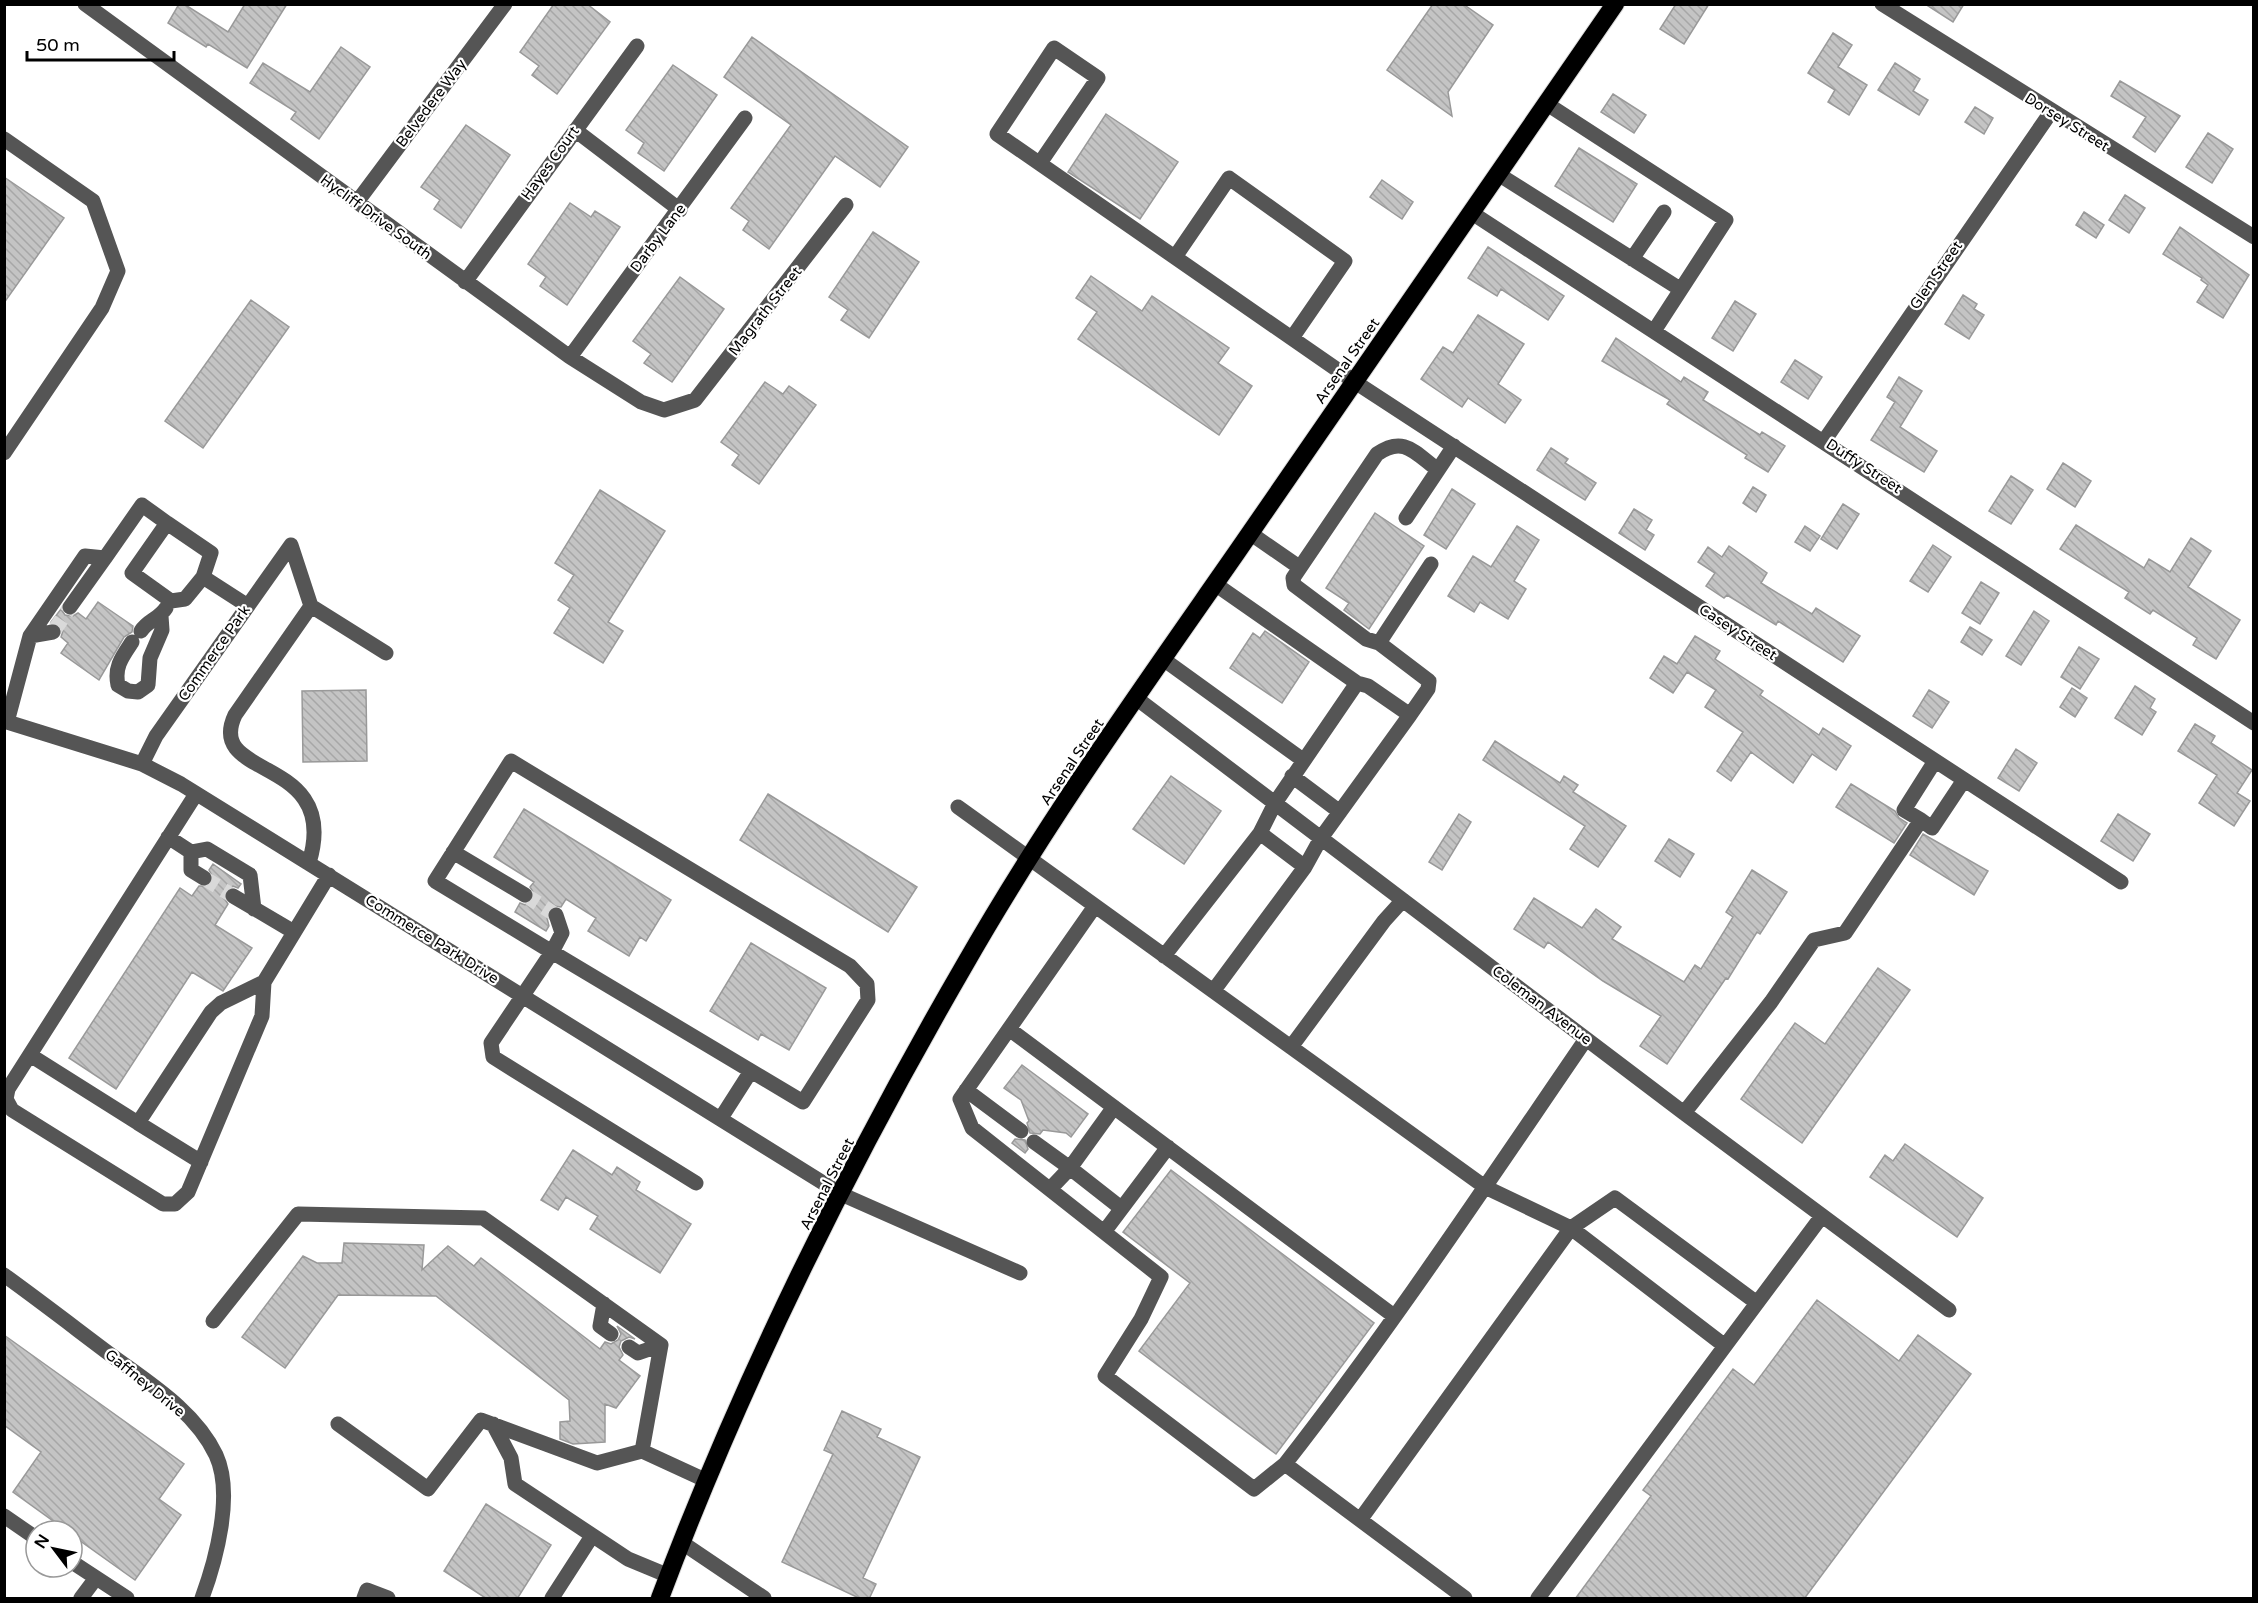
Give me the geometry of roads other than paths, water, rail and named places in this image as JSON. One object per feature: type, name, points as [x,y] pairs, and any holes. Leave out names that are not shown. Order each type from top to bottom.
[{"type":"highway","name":"Arsenal Street","points":[[660,1599],[705,1480],[841,1194],[965,964],[1029,859],[1162,659],[1615,4]]},
{"type":"street","name":"Hycliff Drive South","points":[[85,4],[570,357],[641,402],[663,410],[676,408]]},
{"type":"street","name":"Belvedere Way","points":[[357,202],[505,4]]},
{"type":"street","name":"Dorsey Street","points":[[1882,4],[2253,237]]},
{"type":"street","name":"Hayes Court","points":[[465,282],[637,46]]},
{"type":"street","name":"Casey Street","points":[[1040,163],[1098,78],[1054,48],[997,134],[1355,382],[2121,882]]},
{"type":"street","points":[[1547,104],[1725,219],[1654,331]]},
{"type":"street","name":"Glen Street","points":[[1824,441],[2051,112]]},
{"type":"street","name":"Darby Lane","points":[[570,357],[680,210],[745,118]]},
{"type":"street","points":[[575,130],[680,210]]},
{"type":"street","points":[[4,139],[93,201],[118,271],[102,308],[4,453]]},
{"type":"street","points":[[1498,174],[1680,289]]},
{"type":"street","points":[[1175,257],[1229,178],[1345,261],[1292,338]]},
{"type":"street","name":"Magrath Street","points":[[676,408],[695,400],[846,205]]},
{"type":"street","points":[[1632,260],[1664,212]]},
{"type":"street","name":"Duffy Street","points":[[1472,213],[2253,723]]},
{"type":"street","points":[[1214,990],[1305,867],[1321,838],[1428,689],[1429,681],[1379,643],[1366,639],[1294,585],[1293,578],[1377,454],[1390,445],[1399,445],[1411,450],[1438,470]]},
{"type":"street","points":[[1406,518],[1454,446]]},
{"type":"street","points":[[70,607],[142,505],[211,553],[203,577],[185,599],[171,602],[161,616],[147,621],[121,658],[115,673],[118,685],[128,691],[138,692],[148,685],[150,658],[162,630],[161,616]]},
{"type":"street","points":[[167,523],[132,573],[171,602]]},
{"type":"street","points":[[1250,532],[1299,567]]},
{"type":"street","name":"Commerce Park","points":[[142,764],[156,736],[291,545],[311,606]]},
{"type":"street","points":[[6,721],[30,636],[85,556],[105,558]]},
{"type":"street","points":[[1379,643],[1431,564]]},
{"type":"street","points":[[203,577],[248,606]]},
{"type":"street","points":[[1215,584],[1357,683],[1368,686],[1410,715]]},
{"type":"street","points":[[309,862],[314,844],[315,821],[307,801],[296,786],[239,753],[229,740],[229,728],[235,715],[311,606],[386,653]]},
{"type":"street","points":[[30,636],[53,632]]},
{"type":"street","points":[[1162,659],[1303,760]]},
{"type":"street","points":[[1164,956],[1260,833],[1292,776],[1357,683]]},
{"type":"street","name":"Coleman Avenue","points":[[1136,698],[1684,1113],[1949,1310]]},
{"type":"street","name":"Commerce Park Drive","points":[[6,721],[142,764],[309,862],[841,1194],[1020,1273]]},
{"type":"street","points":[[511,761],[850,966],[867,984],[868,1000],[803,1102],[552,952],[435,881],[511,761]]},
{"type":"street","points":[[1935,761],[1904,810],[1932,828],[1964,780]]},
{"type":"street","points":[[1292,776],[1340,812]]},
{"type":"street","points":[[196,794],[8,1089],[6,1100],[12,1110],[163,1204],[175,1204],[188,1192],[262,1016],[264,981],[329,875]]},
{"type":"street","points":[[958,807],[1485,1187],[1571,1228],[1725,1346]]},
{"type":"street","points":[[1684,1113],[1771,1002],[1814,940],[1845,933],[1921,820]]},
{"type":"street","points":[[1260,833],[1305,867]]},
{"type":"street","points":[[168,837],[191,852],[207,849],[250,875],[254,909]]},
{"type":"street","points":[[191,852],[191,870],[204,878]]},
{"type":"street","points":[[453,852],[525,895]]},
{"type":"street","points":[[233,896],[294,932]]},
{"type":"street","points":[[1291,1047],[1384,921],[1403,900]]},
{"type":"street","points":[[963,1094],[1095,906]]},
{"type":"street","points":[[556,915],[562,933],[524,997],[490,1043],[493,1057],[696,1183]]},
{"type":"street","points":[[138,1123],[211,1012],[221,1003],[264,981]]},
{"type":"street","points":[[1009,1029],[1394,1316]]},
{"type":"street","points":[[963,1094],[972,1128],[1161,1277],[1141,1319],[1105,1376],[1254,1489],[1285,1464],[1394,1316],[1586,1039]]},
{"type":"street","points":[[30,1054],[201,1162]]},
{"type":"street","points":[[721,1118],[751,1071]]},
{"type":"street","points":[[963,1094],[1021,1131]]},
{"type":"street","points":[[1050,1189],[1070,1168],[1114,1107]]},
{"type":"street","points":[[1034,1142],[1121,1208]]},
{"type":"street","points":[[1104,1232],[1168,1147]]},
{"type":"street","points":[[1360,1520],[1571,1228],[1615,1198],[1757,1303]]},
{"type":"street","points":[[213,1321],[298,1214],[483,1218],[661,1345]]},
{"type":"street","points":[[1538,1599],[1822,1216]]},
{"type":"street","name":"Gaffney Drive","points":[[4,1275],[172,1401],[197,1426],[216,1456],[223,1482],[220,1533],[202,1599]]},
{"type":"street","points":[[604,1304],[600,1326],[611,1334]]},
{"type":"street","points":[[642,1451],[661,1345]]},
{"type":"street","points":[[629,1347],[638,1353],[661,1345]]},
{"type":"street","points":[[338,1424],[428,1490],[481,1420],[597,1463],[642,1451],[705,1480]]},
{"type":"street","points":[[493,1424],[511,1458],[515,1484],[628,1558],[669,1576]]},
{"type":"street","points":[[1285,1464],[1465,1599]]},
{"type":"street","points":[[4,1516],[24,1530]]},
{"type":"street","points":[[552,1599],[592,1536]]},
{"type":"street","points":[[681,1542],[764,1599]]},
{"type":"street","points":[[84,1570],[128,1599]]},
{"type":"street","points":[[81,1599],[96,1578]]},
{"type":"street","points":[[364,1599],[367,1590],[388,1599]]},
{"type":"tunnel","points":[[53,632],[70,607]]},
{"type":"tunnel","points":[[204,878],[233,896]]},
{"type":"tunnel","points":[[525,895],[556,915]]}]
